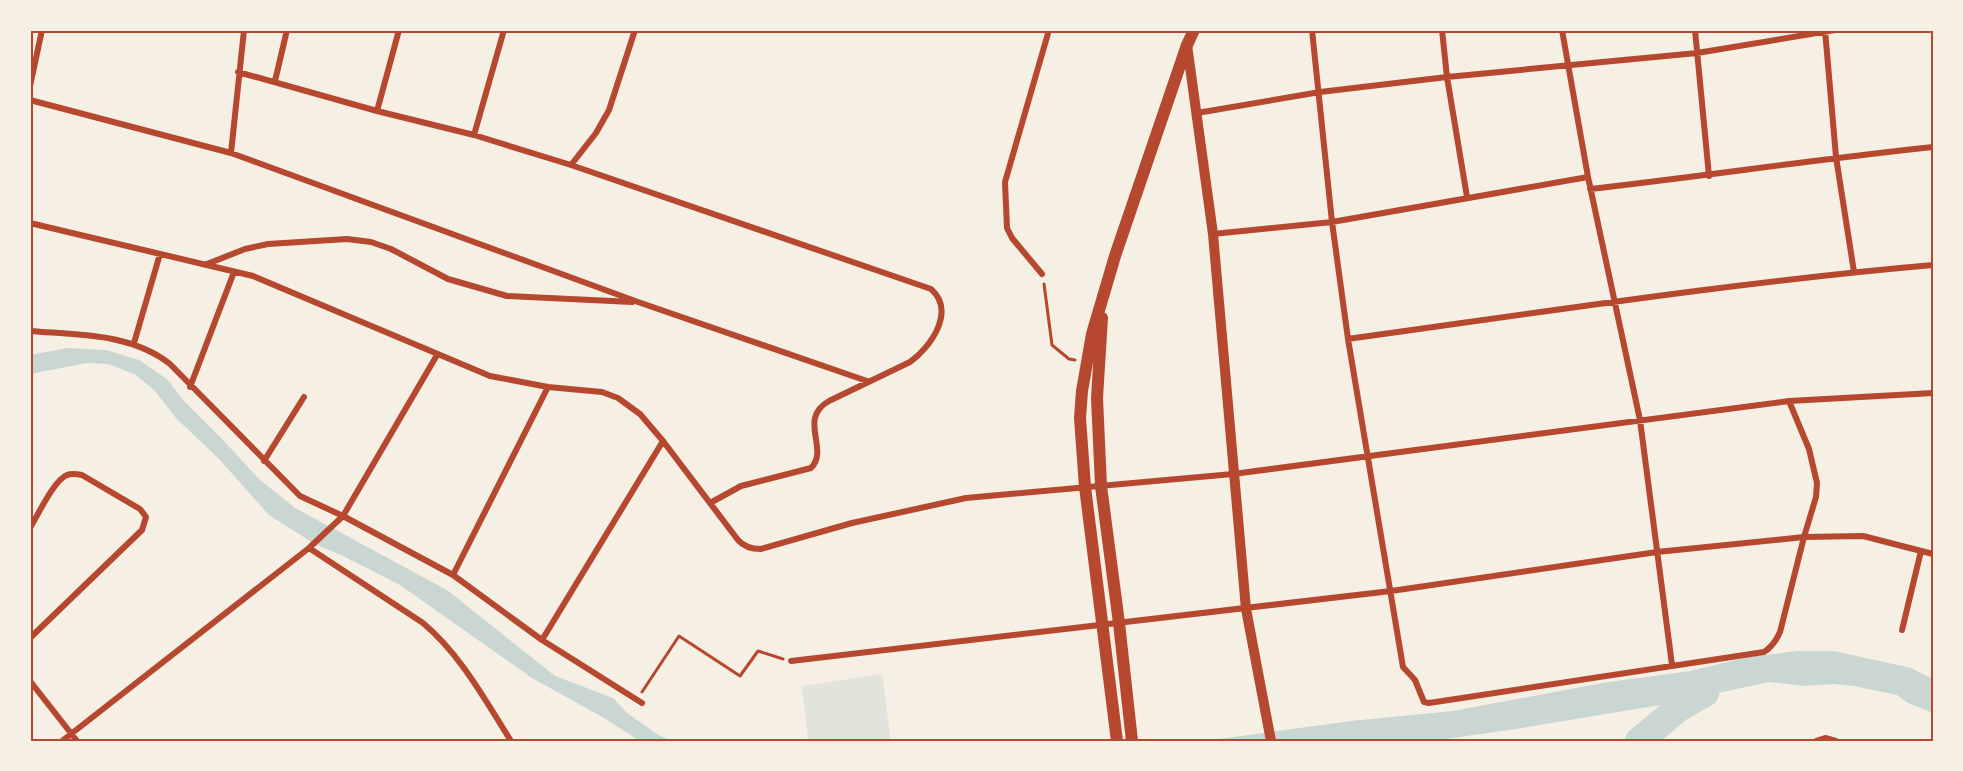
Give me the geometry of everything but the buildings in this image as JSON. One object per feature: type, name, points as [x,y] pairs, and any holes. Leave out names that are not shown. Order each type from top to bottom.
[{"type":"main road","points":[[1117,741],[1085,487],[1080,417],[1092,334],[1134,197],[1194,30]]},
{"type":"main road","points":[[1103,299],[1098,398],[1101,486],[1132,739]]},
{"type":"street","points":[[30,86],[42,30]]},
{"type":"street","points":[[231,153],[244,30]]},
{"type":"street","points":[[275,81],[287,30]]},
{"type":"street","points":[[376,111],[399,30]]},
{"type":"street","points":[[474,135],[504,30]]},
{"type":"street","points":[[571,165],[596,133],[609,110],[635,30]]},
{"type":"street","points":[[1042,274],[1012,238],[1007,228],[1005,182],[1049,30]]},
{"type":"street","points":[[1312,30],[1332,222],[1348,339],[1403,667],[1415,680],[1422,700],[1426,703],[1764,652],[1773,646],[1780,632],[1816,497],[1817,483],[1809,449],[1789,401]]},
{"type":"street","points":[[1443,30],[1467,197]]},
{"type":"street","points":[[1562,30],[1590,189],[1640,420],[1672,665]]},
{"type":"street","points":[[1695,30],[1709,176]]},
{"type":"street","points":[[1197,113],[1320,92],[1567,64],[1697,53],[1835,30]]},
{"type":"street","points":[[1825,31],[1836,158],[1854,272]]},
{"type":"street","points":[[1187,45],[1213,234],[1246,609],[1270,741]]},
{"type":"street","points":[[238,72],[376,111],[474,135],[571,165],[931,289],[941,302],[941,318],[926,350],[910,362],[867,381],[819,408],[814,423],[817,456],[811,468],[741,486],[710,503]]},
{"type":"street","points":[[30,100],[231,153],[638,302],[867,381]]},
{"type":"street","points":[[1590,189],[1933,147]]},
{"type":"street","points":[[1213,234],[1332,222],[1588,177]]},
{"type":"street","points":[[30,223],[253,276],[490,376],[548,387],[602,392],[618,398],[640,414],[742,544],[754,549],[852,523],[966,498],[1233,474],[1789,401],[1933,393]]},
{"type":"street","points":[[206,264],[244,249],[268,244],[347,239],[371,242],[391,249],[448,279],[507,296],[638,302]]},
{"type":"street","points":[[134,344],[160,254]]},
{"type":"street","points":[[1348,339],[1616,302],[1854,272],[1933,265]]},
{"type":"street","points":[[190,387],[234,272]]},
{"type":"street","points":[[30,331],[110,338],[134,344],[159,355],[300,496],[343,516],[453,576],[542,640],[639,701]]},
{"type":"street","points":[[62,741],[310,547],[337,523],[437,355]]},
{"type":"street","points":[[453,576],[548,387]]},
{"type":"street","points":[[264,460],[304,397]]},
{"type":"street","points":[[542,640],[663,441]]},
{"type":"street","points":[[30,528],[58,482],[69,474],[82,475],[140,509],[146,517],[142,530],[30,638]]},
{"type":"street","points":[[791,661],[1246,609],[1391,591],[1657,552],[1804,537],[1863,536],[1933,554]]},
{"type":"street","points":[[310,547],[423,623],[434,633],[463,666],[511,741]]},
{"type":"street","points":[[1902,630],[1921,550]]},
{"type":"street","points":[[30,681],[77,741]]},
{"type":"street","points":[[1816,741],[1825,738],[1836,741]]},
{"type":"path","points":[[1042,274],[1052,345],[1069,359],[1087,363]]},
{"type":"path","points":[[639,701],[679,636],[741,676],[758,651],[791,661]]},
{"type":"shaded area","points":[[68,348],[106,350],[139,360],[167,379],[184,401],[259,479],[295,508],[447,590],[555,676],[613,698],[627,713],[671,741],[640,741],[532,678],[400,585],[313,543],[269,515],[219,459],[176,418],[155,391],[136,375],[108,364],[87,363],[30,374],[30,355]]},
{"type":"shaded area","points":[[1797,651],[1834,651],[1911,668],[1933,679],[1933,713],[1908,703],[1897,695],[1854,686],[1833,684],[1804,686],[1769,682],[1666,704],[1431,741],[1204,741],[1351,721],[1453,711],[1602,683],[1690,671],[1749,657]]},
{"type":"shaded area","points":[[882,674],[891,741],[808,741],[802,686]]},
{"type":"waterway","points":[[1639,741],[1680,707],[1705,693]]}]
